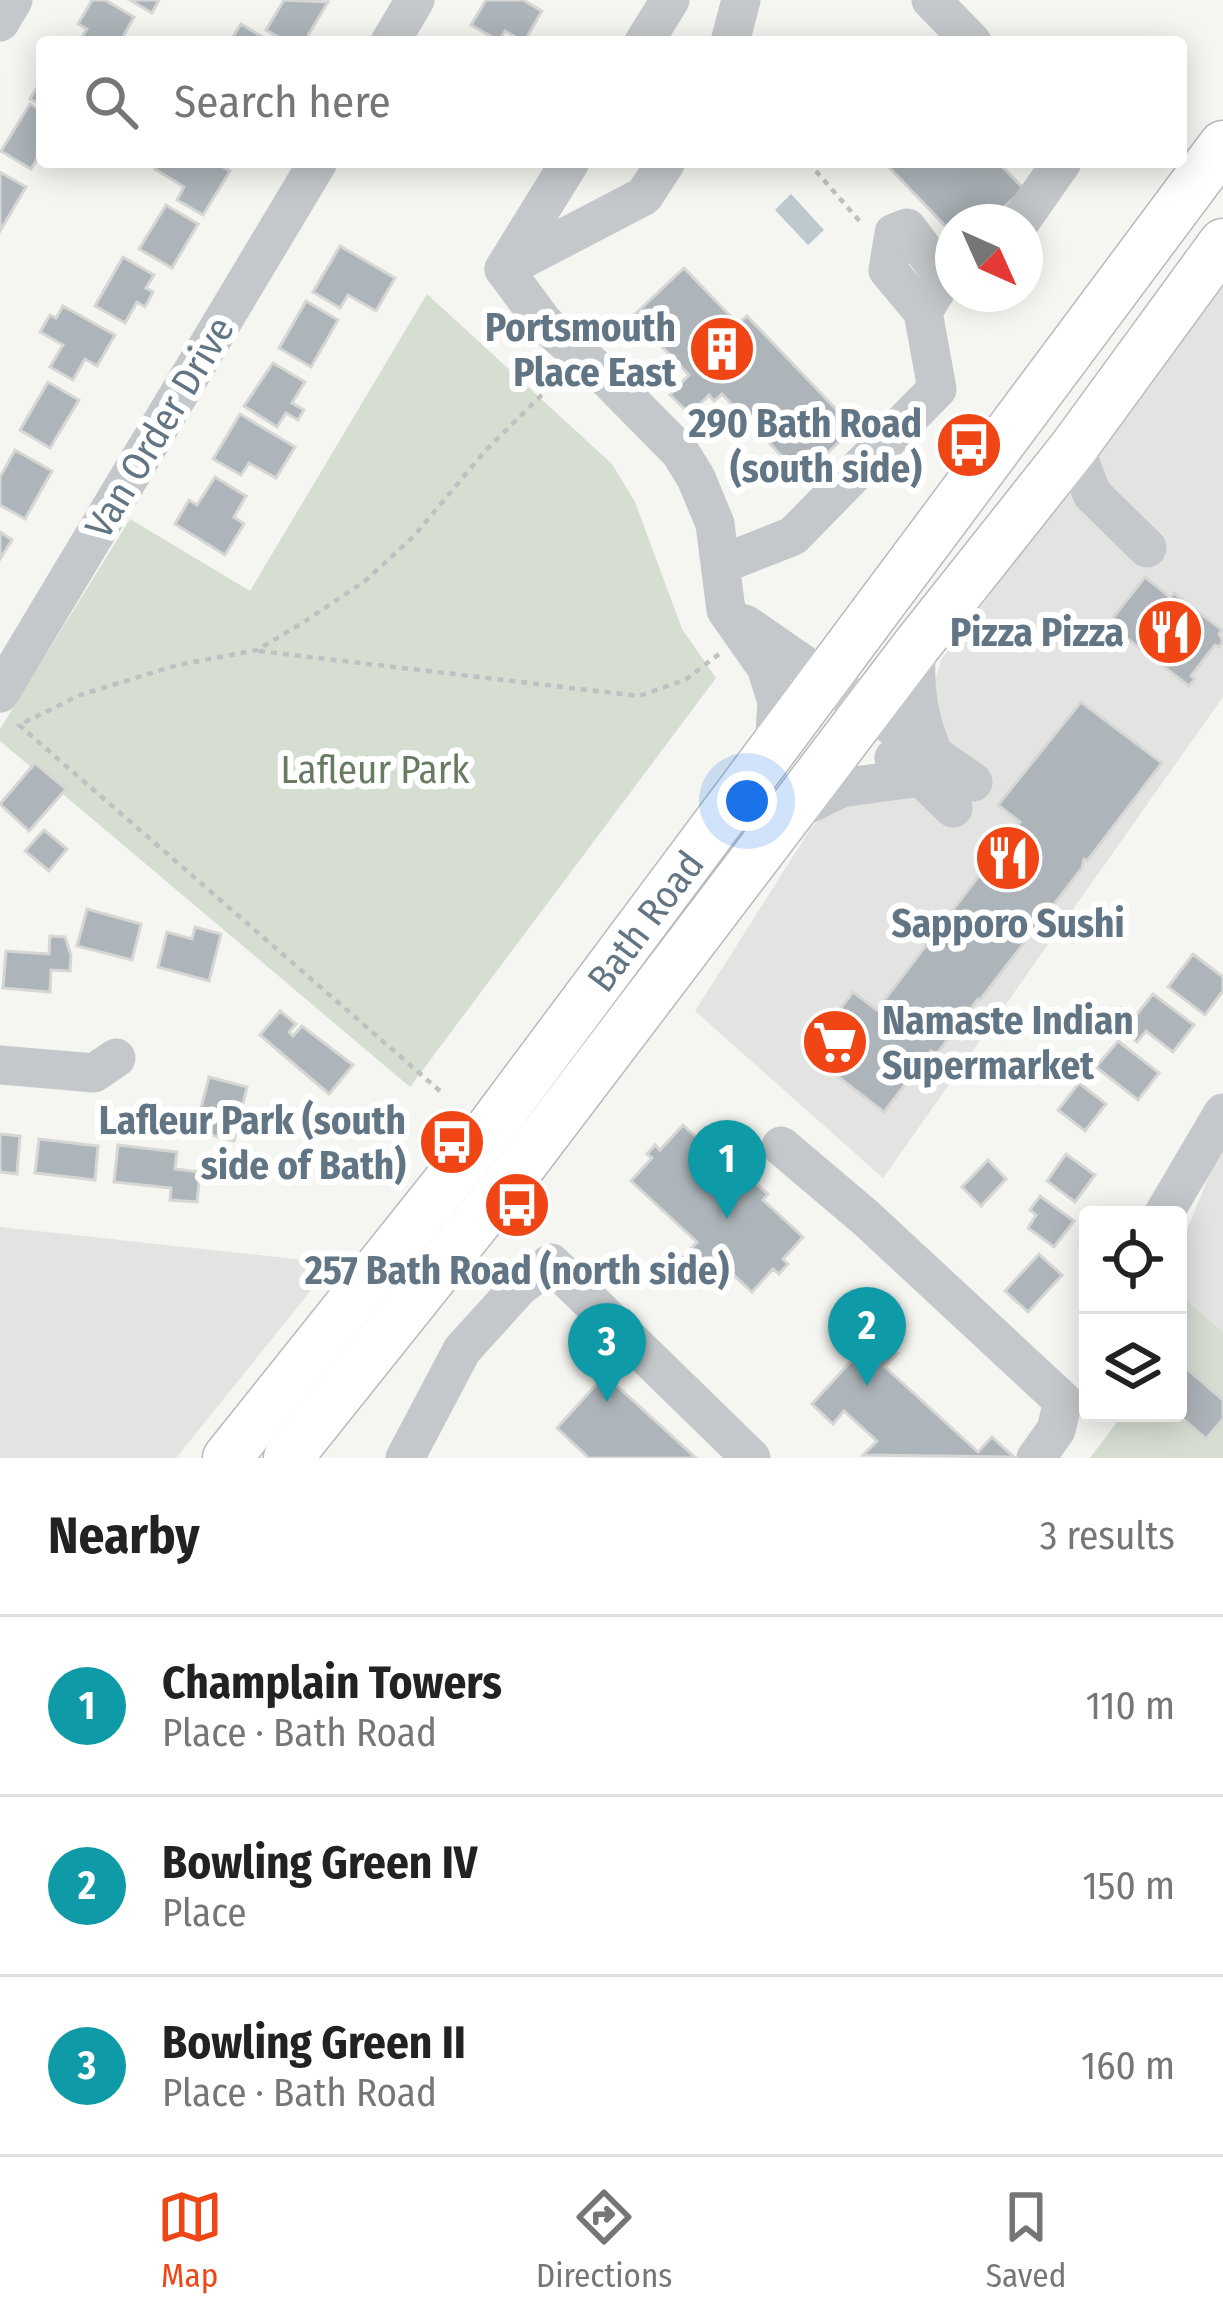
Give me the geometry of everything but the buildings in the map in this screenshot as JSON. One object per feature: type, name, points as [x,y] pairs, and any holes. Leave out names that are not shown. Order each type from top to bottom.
[{"type":"main road","name":"Bath Road","points":[[227,1458],[488,1132],[1223,145]]},
{"type":"main road","name":"Bath Road","points":[[288,1458],[520,1169],[917,645],[1074,447],[1223,243]]},
{"type":"street","points":[[0,22],[13,0]]},
{"type":"street","points":[[394,36],[415,0]]},
{"type":"street","points":[[648,36],[670,0]]},
{"type":"street","points":[[732,36],[741,0]]},
{"type":"street","points":[[931,0],[966,36]]},
{"type":"street","name":"Van Order Drive","points":[[3,680],[314,168]]},
{"type":"street","points":[[504,269],[566,168]]},
{"type":"street","points":[[504,269],[644,196],[662,168]]},
{"type":"street","points":[[1033,204],[1058,168]]},
{"type":"street","points":[[722,564],[794,536],[937,389],[923,312],[888,270],[894,233],[907,228],[935,260]]},
{"type":"street","points":[[504,269],[543,322],[680,452],[696,478],[715,524],[735,623],[766,668],[777,703],[774,748]]},
{"type":"street","points":[[923,312],[935,294]]},
{"type":"street","points":[[1074,447],[1092,494],[1147,548]]},
{"type":"street","points":[[735,623],[824,680],[861,720],[963,795]]},
{"type":"street","points":[[917,645],[914,676],[929,768]]},
{"type":"street","points":[[790,813],[841,788],[929,768]]},
{"type":"street","points":[[0,1065],[94,1073],[116,1058]]},
{"type":"street","points":[[1168,1206],[1223,1113]]},
{"type":"street","points":[[781,1146],[866,1218],[1063,1401],[1056,1430],[1036,1458]]},
{"type":"street","points":[[405,1458],[462,1350],[519,1287],[551,1263],[751,1458]]},
{"type":"path","points":[[813,168],[890,256]]},
{"type":"path","points":[[257,650],[381,566],[414,536],[485,451],[581,356]]},
{"type":"path","points":[[440,1090],[19,725],[80,695],[178,665],[257,650],[639,696],[685,680],[735,623]]},
{"type":"shaded area","points":[[791,194],[824,230],[808,245],[775,210]]},
{"type":"shaded area","points":[[1223,283],[1223,697],[883,1178],[695,1011],[811,828],[834,806],[871,791],[927,709],[941,660]]},
{"type":"shaded area","points":[[1223,1152],[1223,1332],[1187,1301],[1187,1230]]},
{"type":"shaded area","points":[[0,1227],[333,1263],[176,1458],[0,1458]]},
{"type":"green space","name":"Lafleur Park","points":[[427,294],[612,464],[635,502],[682,629],[716,678],[410,1087],[0,741],[0,729],[130,519],[250,591]]},
{"type":"green space","points":[[1187,1301],[1223,1332],[1223,1458],[1090,1458],[1117,1422],[1187,1422]]},
{"type":"place","name":"Portsmouth Place East","points":[[722,349]]},
{"type":"place","name":"290 Bath Road (south side)","points":[[969,445]]},
{"type":"place","name":"Pizza Pizza","points":[[1170,632]]},
{"type":"place","name":"Sapporo Sushi","points":[[1008,858]]},
{"type":"place","name":"Namaste Indian Supermarket","points":[[835,1042]]},
{"type":"place","name":"Lafleur Park (south side of Bath)","points":[[452,1142]]},
{"type":"place","name":"257 Bath Road (north side)","points":[[517,1205]]},
{"type":"place","name":"Champlain Towers","points":[[727,1219]]},
{"type":"place","name":"Bowling Green IV","points":[[867,1386]]},
{"type":"place","name":"Bowling Green II","points":[[607,1402]]}]
